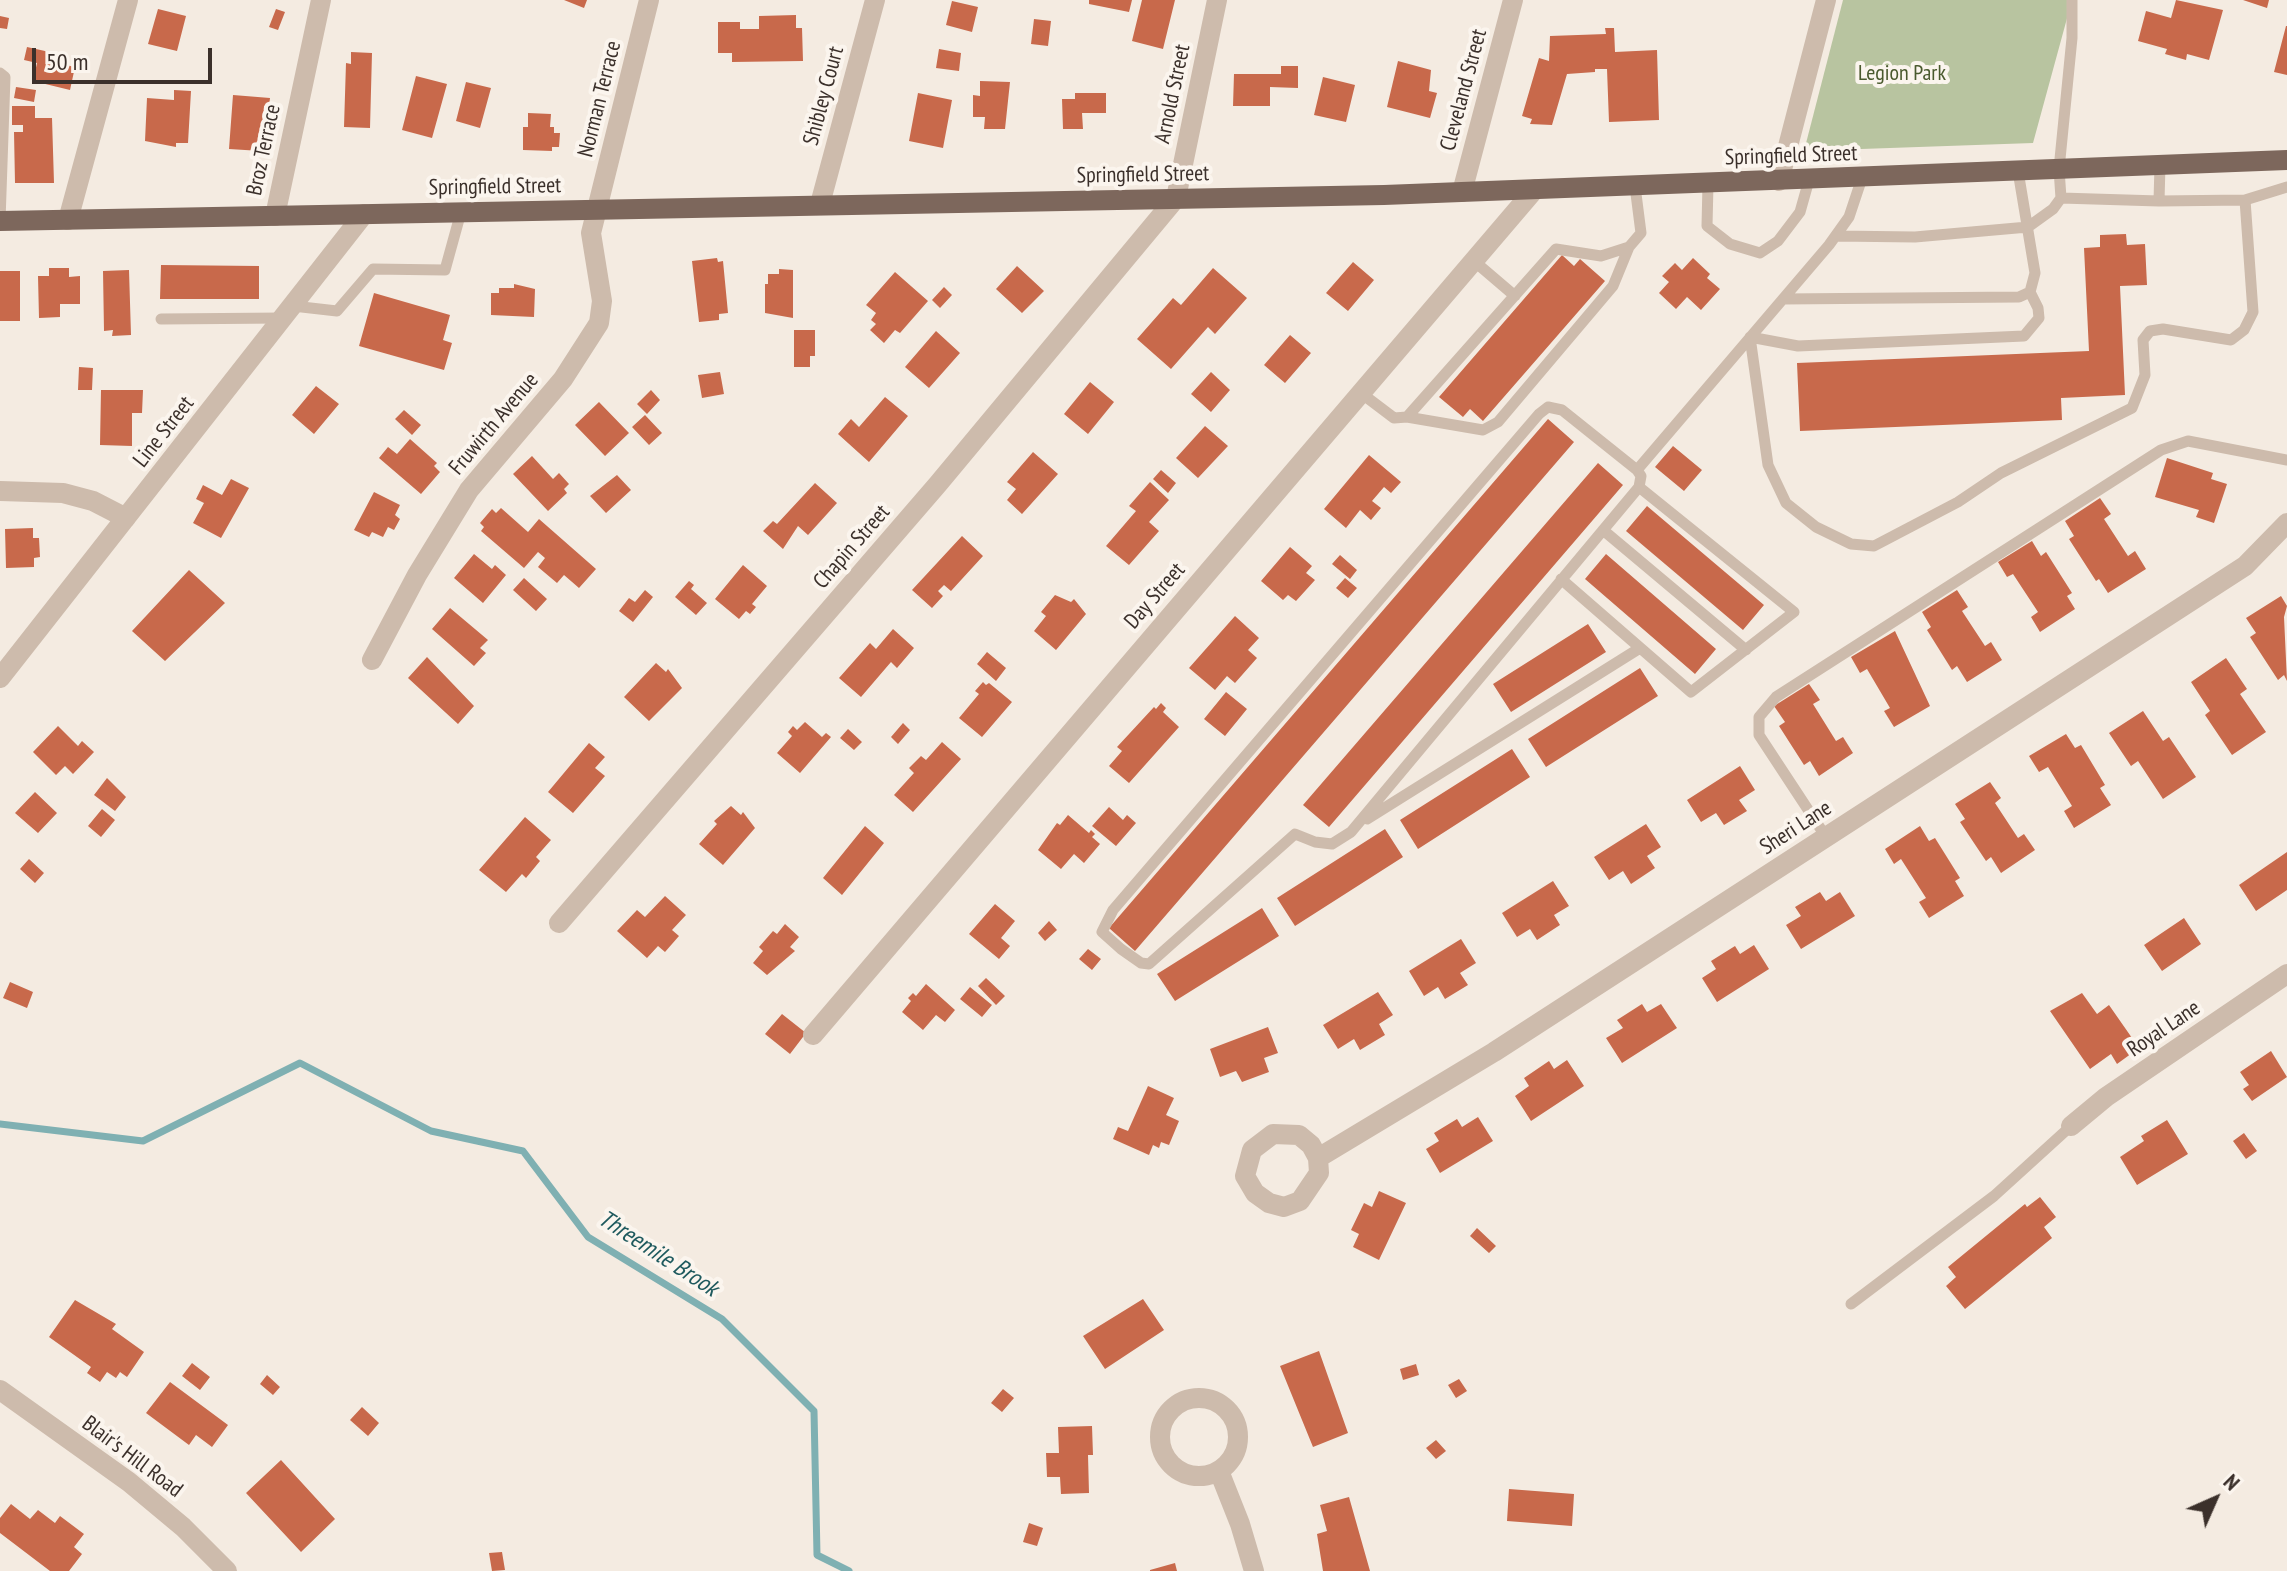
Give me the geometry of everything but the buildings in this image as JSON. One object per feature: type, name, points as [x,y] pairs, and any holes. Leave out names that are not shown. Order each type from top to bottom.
[{"type":"main road","name":"Springfield Street","points":[[0,221],[1462,192],[2287,160]]},
{"type":"street","points":[[68,220],[128,0]]},
{"type":"street","name":"Broz Terrace","points":[[275,216],[321,0]]},
{"type":"street","name":"Norman Terrace","points":[[596,209],[649,0]]},
{"type":"street","name":"Shibley Court","points":[[820,204],[875,0]]},
{"type":"street","name":"Arnold Street","points":[[1176,198],[1217,0]]},
{"type":"street","name":"Cleveland Street","points":[[1462,192],[1513,0]]},
{"type":"street","points":[[1779,181],[1826,0]]},
{"type":"street","name":"Day Street","points":[[813,1035],[1535,189]]},
{"type":"street","name":"Chapin Street","points":[[559,923],[928,496],[1176,198]]},
{"type":"street","name":"Fruwirth Avenue","points":[[372,660],[417,575],[469,490],[563,379],[599,323],[602,301],[591,233],[596,209]]},
{"type":"street","name":"Line Street","points":[[0,678],[364,214]]},
{"type":"street","points":[[0,491],[63,493],[93,501],[126,518]]},
{"type":"street","name":"Sheri Lane","points":[[1318,1158],[1494,1052],[2245,566],[2287,523]]},
{"type":"street","name":"Royal Lane","points":[[2071,1126],[2106,1097],[2287,974]]},
{"type":"street","name":"Blair's Hill Road","points":[[0,1390],[129,1482],[183,1527],[227,1571]]},
{"type":"street","points":[[1219,1471],[1254,1571]]},
{"type":"lane","points":[[1836,236],[1915,237],[2028,227],[2053,209],[2061,198],[2059,169],[2072,38],[2072,0]]},
{"type":"lane","points":[[0,73],[5,77],[0,221]]},
{"type":"lane","points":[[2159,201],[2160,165]]},
{"type":"lane","points":[[1750,337],[1798,346],[2024,336],[2039,318],[2030,292],[2035,273],[2018,171]]},
{"type":"lane","points":[[1637,470],[1836,236],[1849,217],[1862,178]]},
{"type":"lane","points":[[1708,184],[1707,226],[1730,244],[1760,253],[1778,241],[1800,212],[1809,180]]},
{"type":"lane","points":[[1361,393],[1394,418],[1407,417],[1483,430],[1498,422],[1613,286],[1629,247],[1641,233],[1635,186]]},
{"type":"lane","points":[[2061,198],[2245,200],[2287,187]]},
{"type":"lane","points":[[1750,337],[1768,465],[1786,503],[1816,527],[1851,544],[1874,546],[1958,502],[2001,473],[2132,408],[2145,375],[2143,340],[2150,331],[2163,329],[2231,340],[2244,330],[2253,312],[2245,200]]},
{"type":"lane","points":[[161,319],[337,311],[373,269],[445,270],[461,212]]},
{"type":"lane","points":[[1407,417],[1556,249],[1601,256],[1629,247]]},
{"type":"lane","points":[[1474,261],[1515,296]]},
{"type":"lane","points":[[1783,299],[2019,297],[2030,292]]},
{"type":"lane","points":[[1356,826],[1639,487],[1641,476],[1637,470],[1562,410],[1548,407],[1539,414],[1113,910],[1102,932],[1131,956],[1149,964],[1295,834],[1315,842],[1332,844],[1640,648]]},
{"type":"lane","points":[[1826,837],[1759,735],[1759,717],[1776,697],[2161,450],[2188,441],[2287,460]]},
{"type":"lane","points":[[1561,579],[1691,692],[1794,612],[1639,487]]},
{"type":"lane","points":[[1603,530],[1746,650]]},
{"type":"lane","points":[[1851,1304],[1994,1196],[2071,1126]]},
{"type":"green space","name":"Legion Park","points":[[1843,0],[2072,0],[2033,143],[1804,151]]},
{"type":"waterway","name":"Threemile Brook","points":[[0,1124],[143,1141],[300,1063],[431,1131],[523,1151],[588,1237],[722,1319],[814,1411],[817,1555],[849,1571]]}]
